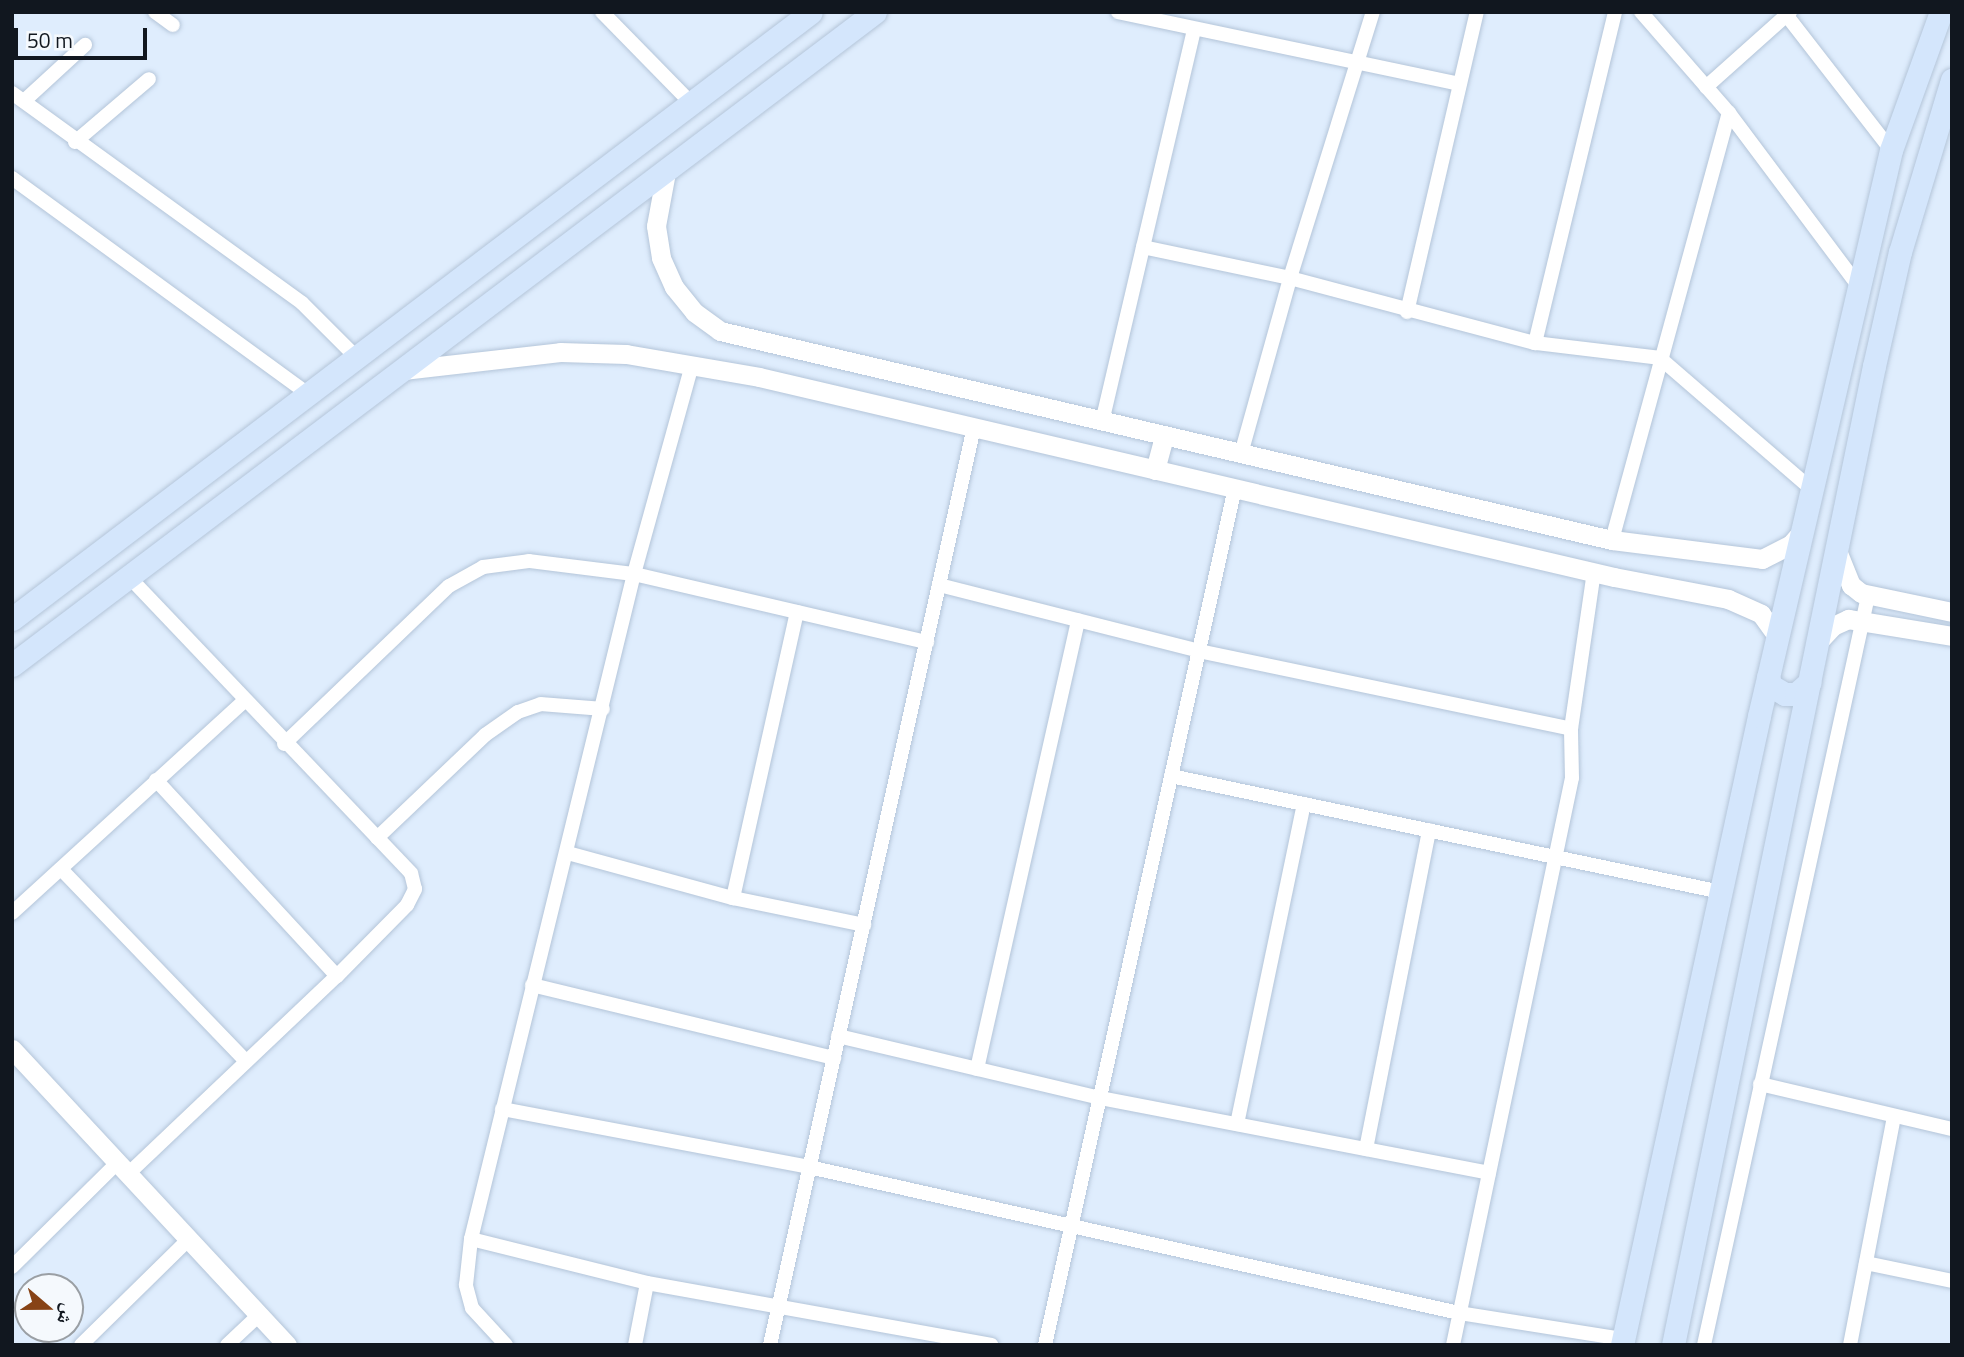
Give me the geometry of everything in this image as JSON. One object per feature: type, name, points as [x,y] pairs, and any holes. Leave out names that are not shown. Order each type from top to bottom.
[{"type":"main road","points":[[12,619],[811,12]]},
{"type":"main road","points":[[12,665],[875,12]]},
{"type":"main road","points":[[1623,1342],[1777,636],[1891,150],[1941,12]]},
{"type":"main road","points":[[1674,1345],[1900,252],[1952,80]]},
{"type":"main road","points":[[666,172],[656,226],[661,258],[674,287],[694,312],[720,331],[1612,540],[1762,559],[1791,544],[1803,530]]},
{"type":"main road","points":[[759,377],[768,344]]},
{"type":"main road","points":[[402,370],[560,352],[626,354],[759,377],[1594,572],[1728,598],[1761,614],[1777,636]]},
{"type":"main road","points":[[1155,470],[1164,436]]},
{"type":"main road","points":[[1813,483],[1820,467],[1836,466],[1846,471],[1851,482]]},
{"type":"main road","points":[[141,520],[163,552]]},
{"type":"main road","points":[[1838,552],[1851,585],[1868,596],[1952,612]]},
{"type":"main road","points":[[1818,642],[1833,626],[1848,619],[1952,636]]},
{"type":"main road","points":[[1768,677],[1771,686],[1785,694],[1796,694],[1810,682]]},
{"type":"main road","points":[[12,1049],[286,1345]]},
{"type":"street","points":[[155,12],[173,25]]},
{"type":"street","points":[[603,12],[691,103]]},
{"type":"street","points":[[1118,12],[1460,85]]},
{"type":"street","points":[[1241,454],[1290,278],[1373,12]]},
{"type":"street","points":[[1408,312],[1477,12]]},
{"type":"street","points":[[1535,343],[1615,12]]},
{"type":"street","points":[[1641,12],[1729,113],[1859,287]]},
{"type":"street","points":[[1706,87],[1787,13],[1891,150]]},
{"type":"street","points":[[1102,422],[1195,30]]},
{"type":"street","points":[[85,45],[18,97],[75,142],[281,288],[355,356]]},
{"type":"street","points":[[75,142],[149,79]]},
{"type":"street","points":[[1612,540],[1729,113]]},
{"type":"street","points":[[12,178],[307,393]]},
{"type":"street","points":[[1143,247],[1290,278],[1408,312],[1535,343],[1660,358],[1813,483]]},
{"type":"street","points":[[506,1345],[472,1308],[466,1285],[471,1238],[532,985],[568,853],[634,574],[692,365]]},
{"type":"street","points":[[770,1345],[974,427]]},
{"type":"street","points":[[1045,1345],[1235,488]]},
{"type":"street","points":[[284,744],[449,586],[483,567],[530,561],[634,574],[927,642]]},
{"type":"street","points":[[1452,1345],[1572,778],[1571,729],[1594,572]]},
{"type":"street","points":[[12,1267],[246,1061],[337,976],[407,905],[415,889],[411,873],[284,744],[130,577]]},
{"type":"street","points":[[939,585],[1199,651],[1571,729]]},
{"type":"street","points":[[1704,1345],[1868,596]]},
{"type":"street","points":[[733,898],[797,612]]},
{"type":"street","points":[[977,1069],[1078,620]]},
{"type":"street","points":[[12,913],[244,701]]},
{"type":"street","points":[[377,838],[485,735],[518,712],[541,704],[603,709]]},
{"type":"street","points":[[1171,776],[1721,892]]},
{"type":"street","points":[[156,780],[337,976]]},
{"type":"street","points":[[1237,1124],[1304,804]]},
{"type":"street","points":[[1366,1149],[1429,830]]},
{"type":"street","points":[[568,853],[733,898],[864,925]]},
{"type":"street","points":[[61,869],[246,1061]]},
{"type":"street","points":[[532,985],[834,1058]]},
{"type":"street","points":[[838,1036],[1100,1098],[1489,1173]]},
{"type":"street","points":[[1760,1084],[1952,1129]]},
{"type":"street","points":[[502,1110],[809,1167],[1459,1313],[1623,1342]]},
{"type":"street","points":[[1850,1345],[1894,1116]]},
{"type":"street","points":[[471,1238],[648,1283],[779,1306],[926,1339],[991,1345]]},
{"type":"street","points":[[81,1345],[189,1239]]},
{"type":"street","points":[[1866,1263],[1952,1281]]},
{"type":"street","points":[[635,1345],[648,1283]]},
{"type":"street","points":[[227,1345],[259,1315]]}]
